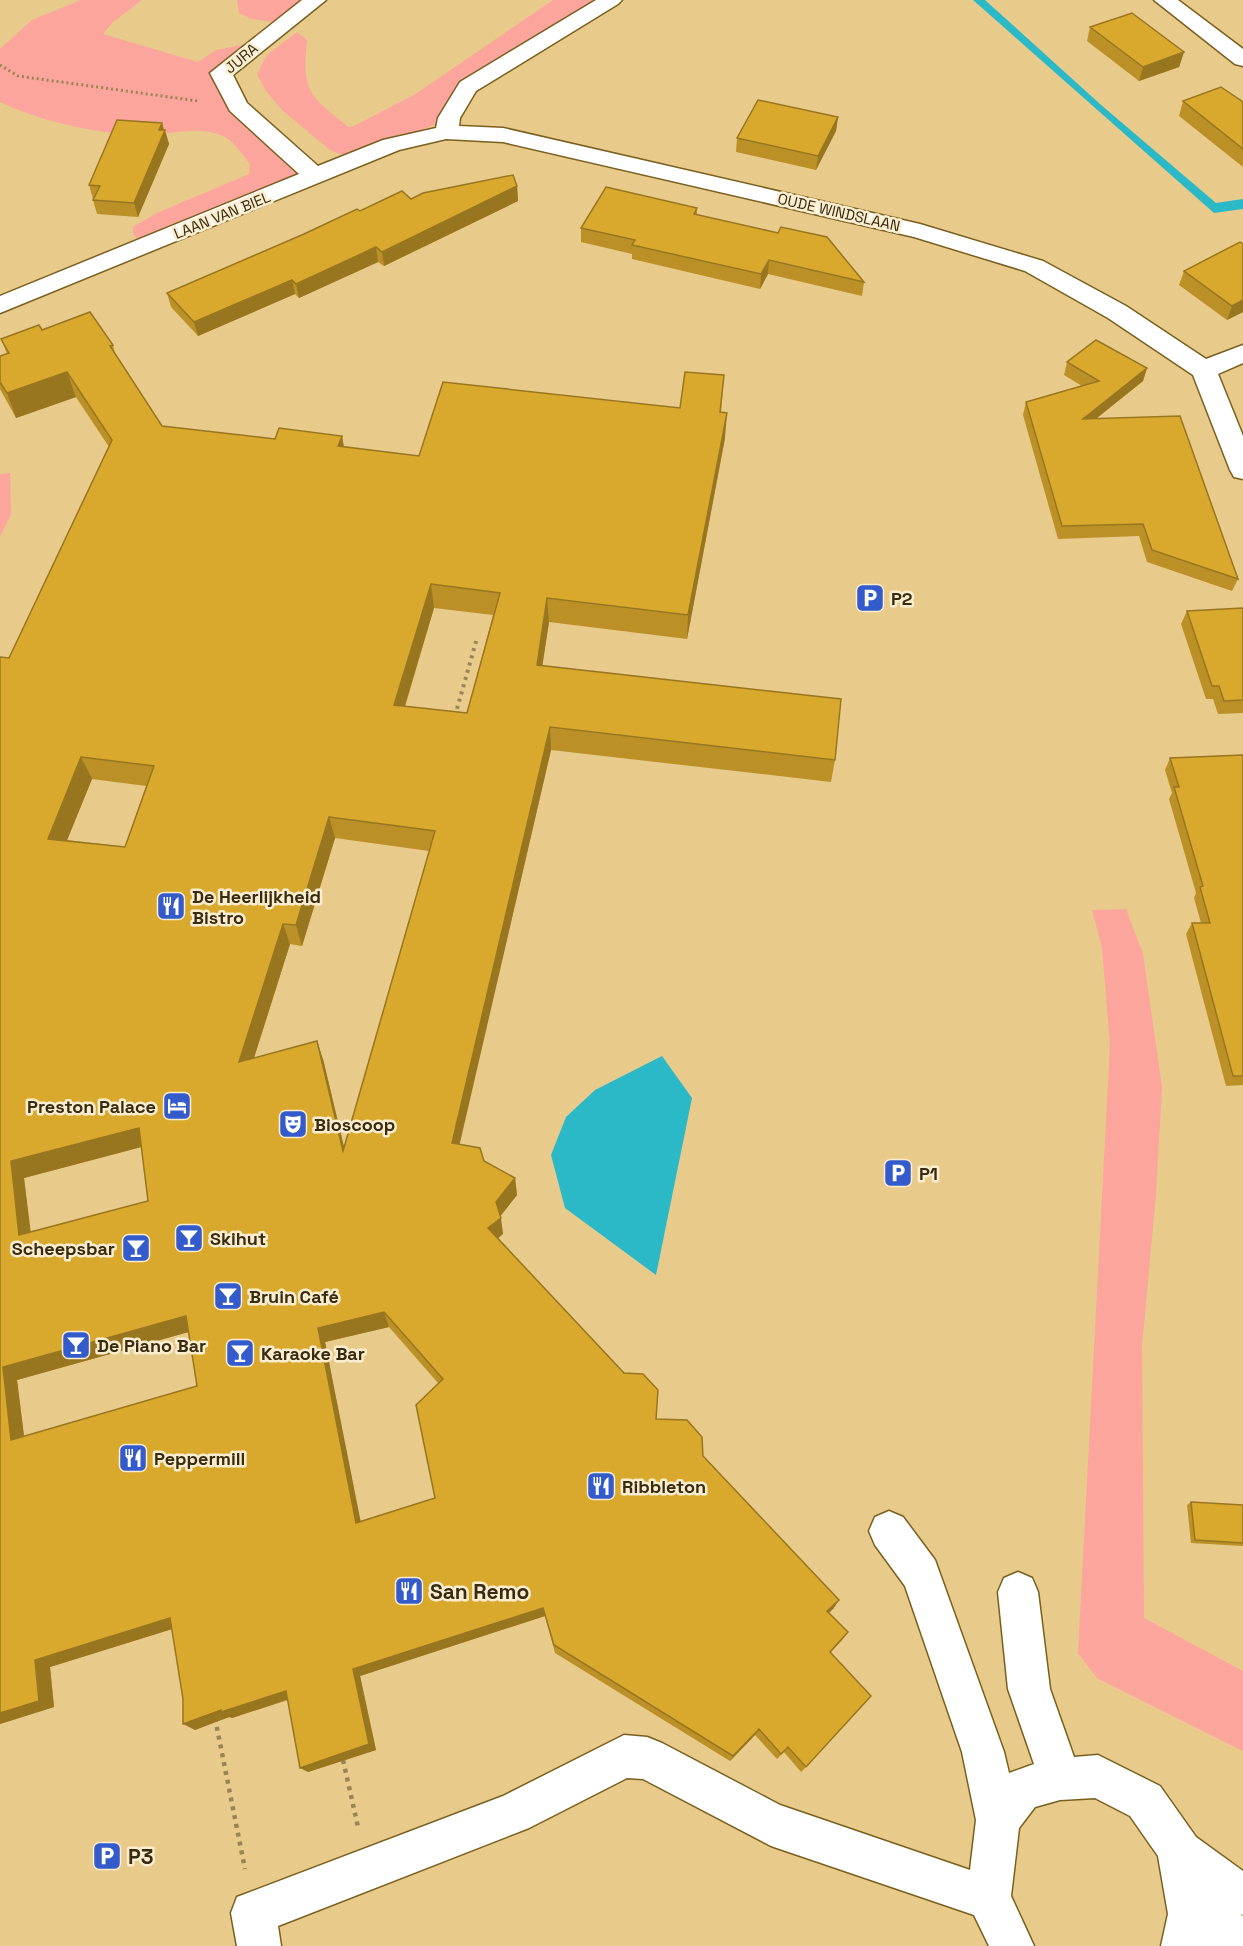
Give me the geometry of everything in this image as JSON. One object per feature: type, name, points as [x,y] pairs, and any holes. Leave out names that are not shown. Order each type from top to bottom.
[{"type":"street","name":"JURA","points":[[315,0],[221,73],[238,106],[316,177]]},
{"type":"street","points":[[446,132],[448,118],[468,87],[610,0]]},
{"type":"street","points":[[1165,0],[1243,59]]},
{"type":"street","name":"LAAN VAN BIEL","points":[[0,305],[391,145],[446,132]]},
{"type":"street","name":"OUDE WINDSLAAN","points":[[446,132],[503,135],[920,231],[1034,266],[1118,312],[1204,370]]},
{"type":"street","points":[[1243,353],[1204,370],[1243,471]]},
{"type":"street","points":[[889,1531],[921,1574],[983,1752],[998,1820],[989,1898],[1012,1946]]},
{"type":"street","points":[[1018,1592],[1029,1689],[1060,1779]]},
{"type":"street","points":[[256,1929],[367,1869],[514,1813],[624,1756],[647,1758],[771,1824],[989,1898]]},
{"type":"street","points":[[998,1820],[1022,1789],[1060,1779],[1098,1776],[1145,1801],[1179,1848],[1186,1930],[1243,1939]]},
{"type":"street","points":[[1180,1852],[1232,1890],[1243,1893]]},
{"type":"path","points":[[0,64],[18,76],[238,106]]},
{"type":"path","points":[[455,717],[477,638]]},
{"type":"path","points":[[214,1714],[256,1929]]},
{"type":"path","points":[[342,1760],[367,1869]]},
{"type":"shaded area","points":[[81,0],[142,0],[112,23],[103,34],[198,62],[216,50],[248,44],[222,80],[300,175],[144,248],[133,233],[133,227],[157,213],[249,174],[250,164],[232,142],[215,133],[192,131],[134,135],[100,131],[48,120],[0,102],[0,49],[32,20]]},
{"type":"shaded area","points":[[237,0],[305,0],[273,22],[252,19],[239,13]]},
{"type":"shaded area","points":[[553,0],[593,0],[452,98],[437,124],[356,154],[342,155],[330,150],[282,110],[266,91],[257,74],[267,55],[297,32],[307,40],[306,71],[311,91],[324,107],[348,127],[354,126],[414,95]]},
{"type":"shaded area","points":[[10,473],[11,514],[0,537],[0,474]]},
{"type":"shaded area","points":[[1126,909],[1143,954],[1162,1087],[1156,1194],[1142,1346],[1144,1618],[1243,1671],[1243,1751],[1097,1678],[1078,1653],[1110,1045],[1102,948],[1092,910]]},
{"type":"water","points":[[973,0],[985,0],[1100,104],[1216,203],[1243,199],[1243,209],[1214,213]]},
{"type":"water","points":[[662,1056],[692,1098],[656,1275],[565,1208],[551,1155],[566,1117],[595,1090]]},
{"type":"building","points":[[1132,13],[1184,52],[1143,67],[1090,27]]},
{"type":"building","points":[[1221,87],[1243,102],[1243,149],[1183,101]]},
{"type":"building","points":[[758,100],[838,117],[818,156],[737,138]]},
{"type":"building","points":[[117,120],[162,123],[159,130],[165,130],[134,203],[93,200],[100,186],[89,185]]},
{"type":"building","points":[[513,175],[517,186],[382,252],[376,247],[296,284],[292,280],[194,322],[167,293],[402,191],[411,199],[423,193]]},
{"type":"building","points":[[606,187],[697,208],[694,214],[778,233],[781,227],[827,237],[864,282],[769,260],[761,274],[632,245],[635,240],[581,228]]},
{"type":"building","points":[[1240,242],[1243,244],[1243,300],[1232,306],[1184,271]]},
{"type":"building","name":"Preston Palace","points":[[90,312],[113,345],[110,346],[162,426],[275,439],[279,428],[342,436],[338,446],[419,456],[443,382],[680,408],[685,372],[724,375],[720,412],[727,413],[688,615],[547,598],[537,665],[841,699],[835,760],[550,727],[452,1143],[480,1148],[484,1161],[515,1178],[496,1202],[501,1218],[488,1228],[624,1373],[643,1374],[658,1390],[656,1419],[687,1420],[702,1437],[703,1456],[839,1600],[827,1611],[848,1632],[830,1652],[871,1696],[806,1767],[788,1747],[781,1754],[759,1729],[733,1756],[554,1645],[543,1608],[353,1669],[369,1744],[300,1768],[286,1691],[183,1724],[183,1699],[170,1618],[35,1660],[39,1701],[0,1713],[0,657],[9,658],[112,440],[67,372],[7,393],[0,382],[0,356],[9,353],[1,339],[39,325],[42,330]],"holes":[[[431,584],[500,593],[467,713],[394,705]],[[81,757],[154,766],[125,847],[48,839]],[[329,817],[435,831],[343,1151],[317,1041],[239,1062],[283,924],[296,925]],[[139,1128],[148,1201],[19,1235],[11,1161]],[[384,1312],[443,1379],[416,1405],[435,1498],[356,1523],[318,1328]],[[186,1316],[197,1386],[11,1440],[3,1367]]]},
{"type":"building","points":[[1096,340],[1147,368],[1083,419],[1180,416],[1238,579],[1152,550],[1143,524],[1062,526],[1026,402],[1099,381],[1067,362]]},
{"type":"building","points":[[1243,608],[1243,700],[1224,701],[1219,686],[1212,686],[1187,611]]},
{"type":"building","points":[[1243,755],[1243,1076],[1233,1076],[1192,923],[1210,923],[1200,887],[1203,886],[1174,787],[1179,787],[1170,758]]},
{"type":"building","points":[[1191,1502],[1243,1505],[1243,1543],[1195,1540]]},
{"type":"place","name":"P2","points":[[870,598]]},
{"type":"place","name":"De Heerlijkheid Bistro","points":[[171,906]]},
{"type":"place","name":"Preston Palace","points":[[177,1106]]},
{"type":"place","name":"Bioscoop","points":[[293,1124]]},
{"type":"place","name":"P1","points":[[898,1173]]},
{"type":"place","name":"Skihut","points":[[189,1238]]},
{"type":"place","name":"Scheepsbar","points":[[136,1248]]},
{"type":"place","name":"Bruin Café","points":[[228,1296]]},
{"type":"place","name":"De Piano Bar","points":[[76,1345]]},
{"type":"place","name":"Karaoke Bar","points":[[240,1353]]},
{"type":"place","name":"Peppermill","points":[[133,1458]]},
{"type":"place","name":"Ribbleton","points":[[601,1486]]},
{"type":"place","name":"San Remo","points":[[409,1591]]},
{"type":"place","name":"P3","points":[[107,1856]]}]
